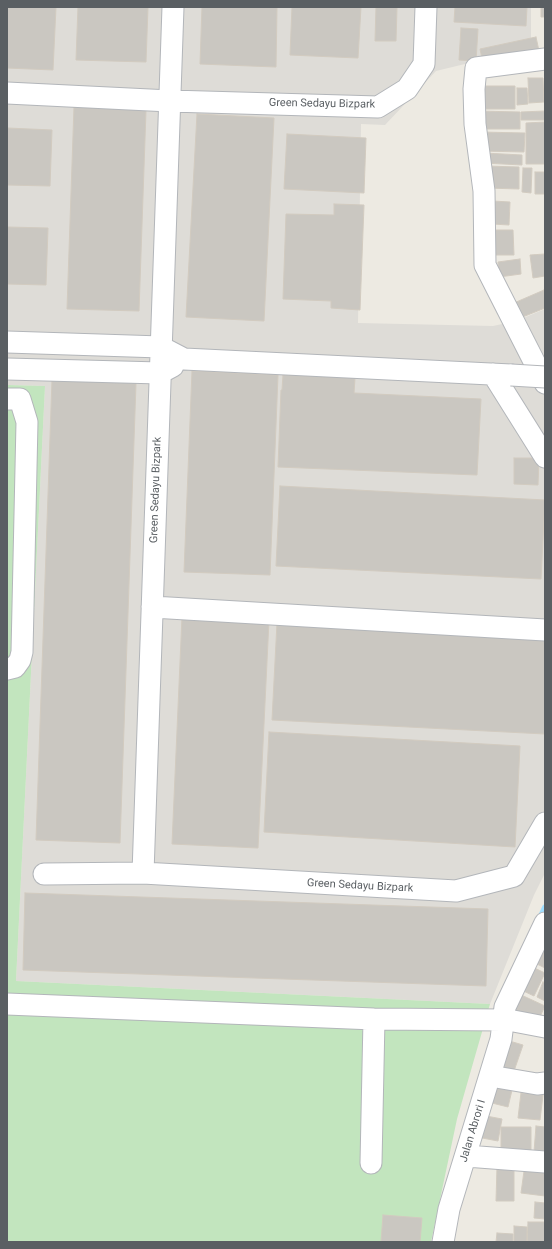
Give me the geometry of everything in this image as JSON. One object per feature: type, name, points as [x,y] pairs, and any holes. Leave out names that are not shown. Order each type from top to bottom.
[{"type":"street","name":"Green Sedayu Bizpark","points":[[143,873],[173,7]]},
{"type":"street","name":"Green Sedayu Bizpark","points":[[7,93],[378,107],[407,89],[424,64],[426,7]]},
{"type":"street","points":[[544,66],[476,68],[475,124],[484,192],[485,265],[545,383]]},
{"type":"street","points":[[7,342],[161,347],[184,359],[545,377]]},
{"type":"street","points":[[7,369],[160,373],[184,359]]},
{"type":"street","points":[[502,375],[545,457]]},
{"type":"street","points":[[7,399],[20,399],[27,422],[22,652],[20,660],[15,667],[7,669]]},
{"type":"street","points":[[152,607],[545,630]]},
{"type":"street","name":"Green Sedayu Bizpark","points":[[44,874],[143,873],[456,891],[514,876],[545,823]]},
{"type":"street","name":"Jalan Abrori I","points":[[443,1242],[449,1209],[501,1039],[502,1020],[505,1007],[545,923]]},
{"type":"street","points":[[7,1004],[374,1019],[502,1020],[545,1027]]},
{"type":"street","points":[[371,1162],[374,1019]]},
{"type":"street","points":[[490,1076],[537,1084],[545,1083]]},
{"type":"street","points":[[466,1156],[545,1162]]},
{"type":"shaded area","points":[[7,7],[531,7],[531,48],[436,71],[385,125],[361,124],[358,323],[493,326],[516,321],[545,309],[545,873],[534,895],[490,1004],[16,981],[45,386],[7,385]]},
{"type":"green space","points":[[7,385],[45,386],[16,981],[490,1004],[457,1119],[431,1242],[7,1242]]},
{"type":"building","points":[[7,7],[56,7],[53,70],[7,68]]},
{"type":"building","points":[[78,7],[148,7],[146,62],[76,60]]},
{"type":"building","points":[[202,7],[277,7],[276,67],[200,64]]},
{"type":"building","points":[[292,7],[361,7],[358,58],[290,55]]},
{"type":"building","points":[[376,7],[397,7],[396,41],[375,41]]},
{"type":"building","points":[[455,7],[527,7],[526,26],[454,22]]},
{"type":"building","points":[[541,7],[545,7],[545,17],[541,17]]},
{"type":"building","points":[[461,28],[478,29],[476,61],[459,60]]},
{"type":"building","points":[[536,37],[539,51],[483,63],[480,49]]},
{"type":"building","points":[[528,78],[543,78],[544,102],[529,103]]},
{"type":"building","points":[[477,86],[515,86],[515,109],[477,109]]},
{"type":"building","points":[[517,88],[527,88],[528,104],[517,105]]},
{"type":"building","points":[[74,107],[146,110],[139,311],[67,309]]},
{"type":"building","points":[[478,111],[520,112],[520,129],[478,129]]},
{"type":"building","points":[[545,111],[545,120],[521,120],[521,112]]},
{"type":"building","points":[[197,114],[274,118],[264,321],[186,317]]},
{"type":"building","points":[[545,122],[545,164],[526,164],[526,123]]},
{"type":"building","points":[[7,128],[52,130],[50,186],[7,185]]},
{"type":"building","points":[[480,132],[525,133],[524,152],[480,151]]},
{"type":"building","points":[[287,134],[366,138],[364,193],[284,189]]},
{"type":"building","points":[[484,153],[522,155],[522,165],[484,163]]},
{"type":"building","points":[[486,166],[519,167],[519,189],[486,188]]},
{"type":"building","points":[[523,168],[532,168],[531,193],[522,192]]},
{"type":"building","points":[[535,172],[545,172],[545,194],[535,194]]},
{"type":"building","points":[[493,201],[510,202],[509,225],[492,224]]},
{"type":"building","points":[[334,204],[364,205],[360,310],[331,308],[331,301],[283,299],[286,214],[334,215]]},
{"type":"building","points":[[7,227],[48,228],[46,285],[7,284]]},
{"type":"building","points":[[488,230],[513,230],[514,255],[488,255]]},
{"type":"building","points":[[545,254],[545,276],[533,278],[530,255]]},
{"type":"building","points":[[520,259],[521,274],[499,277],[498,262]]},
{"type":"building","points":[[544,290],[545,308],[520,318],[514,303]]},
{"type":"building","points":[[192,371],[278,375],[270,575],[184,572]]},
{"type":"building","points":[[283,375],[355,378],[354,393],[481,399],[477,475],[278,467]]},
{"type":"building","points":[[52,380],[136,383],[120,843],[36,840]]},
{"type":"building","points":[[514,458],[539,458],[538,485],[514,484]]},
{"type":"building","points":[[280,486],[545,500],[541,579],[276,566]]},
{"type":"building","points":[[182,617],[269,620],[258,848],[172,844]]},
{"type":"building","points":[[277,623],[545,637],[545,734],[272,720]]},
{"type":"building","points":[[269,732],[520,746],[515,847],[264,832]]},
{"type":"building","points":[[25,893],[488,909],[486,986],[23,970]]},
{"type":"building","points":[[543,947],[545,948],[545,968],[535,963]]},
{"type":"building","points":[[526,964],[545,973],[534,996],[515,987]]},
{"type":"building","points":[[543,982],[545,983],[545,1001],[537,997]]},
{"type":"building","points":[[517,993],[545,1006],[537,1023],[510,1009]]},
{"type":"building","points":[[506,1040],[523,1045],[514,1071],[497,1066]]},
{"type":"building","points":[[493,1082],[513,1086],[508,1107],[488,1102]]},
{"type":"building","points":[[521,1093],[543,1095],[540,1120],[518,1118]]},
{"type":"building","points":[[481,1115],[502,1119],[498,1141],[477,1137]]},
{"type":"building","points":[[536,1126],[545,1127],[545,1154],[534,1152]]},
{"type":"building","points":[[501,1127],[531,1127],[531,1156],[501,1157]]},
{"type":"building","points":[[525,1164],[545,1167],[545,1196],[521,1193]]},
{"type":"building","points":[[497,1167],[514,1167],[514,1201],[496,1201]]},
{"type":"building","points":[[535,1202],[545,1203],[545,1219],[534,1218]]},
{"type":"building","points":[[383,1215],[422,1218],[420,1242],[381,1242]]},
{"type":"building","points":[[528,1222],[545,1222],[545,1242],[527,1242]]},
{"type":"building","points":[[514,1226],[527,1227],[527,1242],[514,1242]]},
{"type":"building","points":[[497,1233],[513,1234],[513,1242],[496,1242]]},
{"type":"waterway","points":[[539,920],[545,907]]}]
